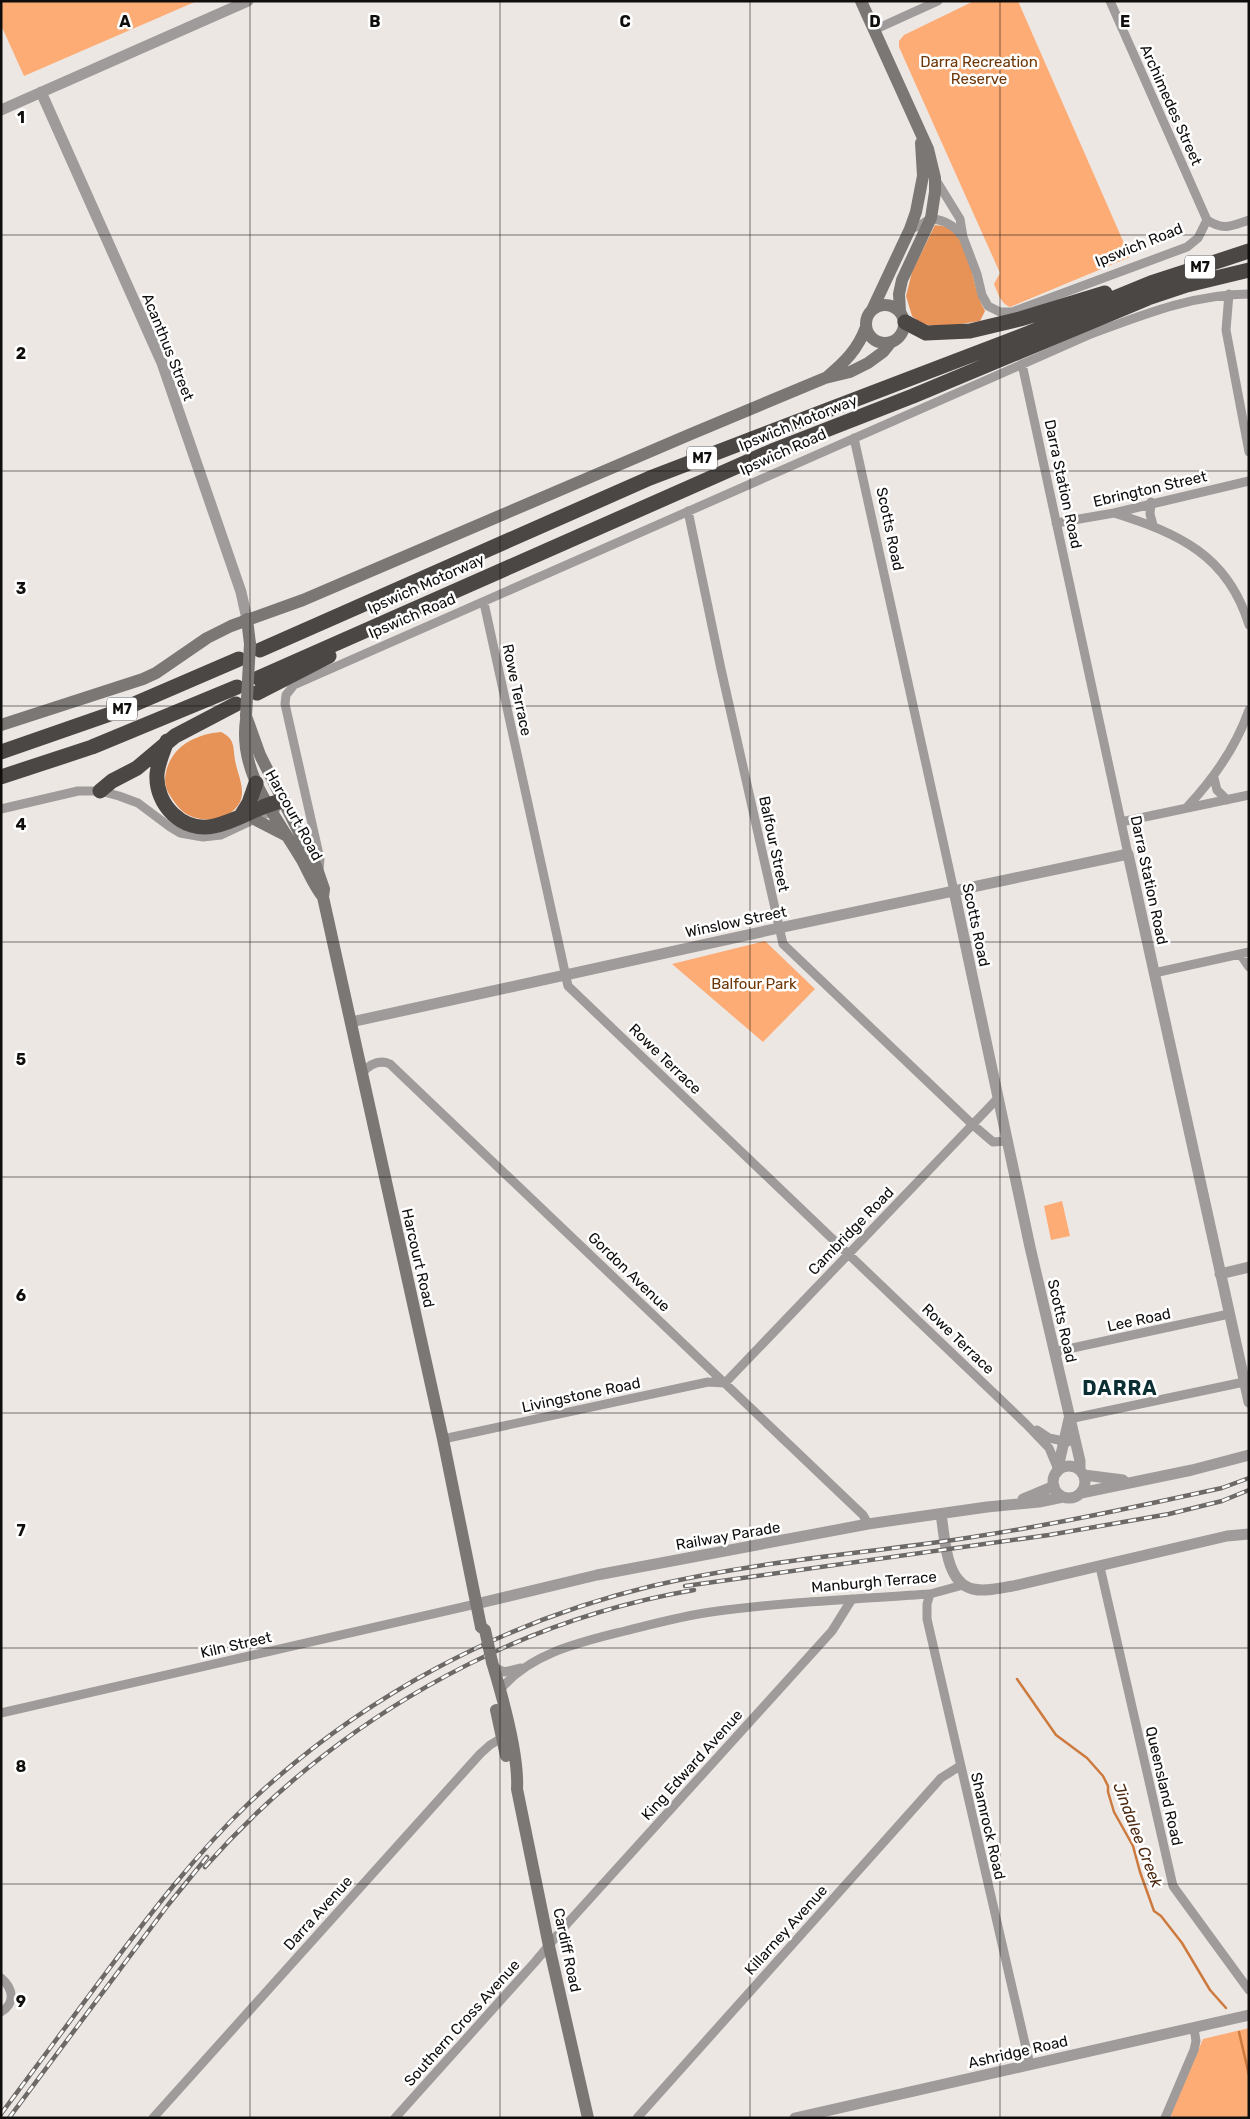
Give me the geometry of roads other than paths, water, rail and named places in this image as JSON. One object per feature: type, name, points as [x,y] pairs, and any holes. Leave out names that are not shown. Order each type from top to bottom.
[{"type":"highway","name":"Ipswich Motorway","points":[[255,647],[650,478],[1029,333],[1151,283],[1249,251]]},
{"type":"highway","name":"Ipswich Motorway","points":[[258,678],[772,451],[913,396],[1101,316],[1188,285],[1249,270]]},
{"type":"highway","points":[[902,316],[926,333],[970,331],[1020,319],[1128,286],[1151,283]]},
{"type":"highway","points":[[257,693],[345,648],[353,635]]},
{"type":"highway","name":"M7","points":[[1,752],[116,712],[239,659]]},
{"type":"highway","name":"M7","points":[[1,777],[92,747],[238,686]]},
{"type":"highway","points":[[100,792],[112,780],[137,768],[167,741],[200,721],[236,704]]},
{"type":"highway","points":[[167,741],[159,761],[157,776],[161,797],[166,807],[174,816],[194,826],[206,828],[227,823],[241,816],[275,806]]},
{"type":"highway","points":[[241,816],[249,803],[256,783]]},
{"type":"main road","points":[[1,725],[143,679],[207,638],[247,619],[303,600],[825,378],[850,372],[868,363],[883,352],[891,342],[902,334],[899,294],[902,280],[931,218],[935,178],[928,149],[861,1]]},
{"type":"main road","points":[[825,378],[857,349],[866,327],[866,321],[910,228],[921,193],[923,176],[920,131]]},
{"type":"main road","points":[[872,310],[889,305],[902,316]]},
{"type":"main road","points":[[866,327],[873,339],[878,342],[891,342]]},
{"type":"main road","name":"Harcourt Road","points":[[247,619],[255,647],[244,734],[247,761],[256,783],[275,806],[319,873],[324,889],[323,898]]},
{"type":"main road","name":"Harcourt Road","points":[[246,716],[275,806],[287,836],[323,898],[442,1439],[481,1627],[485,1630],[491,1664]]},
{"type":"main road","points":[[256,820],[287,836]]},
{"type":"main road","name":"Cardiff Road","points":[[491,1664],[500,1690],[506,1736]]},
{"type":"main road","name":"Cardiff Road","points":[[491,1664],[506,1736],[518,1779],[517,1789],[549,1946],[588,2118]]},
{"type":"street","points":[[1,110],[248,1]]},
{"type":"street","points":[[874,30],[938,1]]},
{"type":"street","name":"Archimedes Street","points":[[1110,1],[1207,220]]},
{"type":"street","name":"Acanthus Street","points":[[41,92],[162,363],[241,592],[247,619]]},
{"type":"street","name":"Ipswich Road","points":[[935,178],[960,219],[963,237],[977,274],[982,295],[988,306],[1000,312],[1012,312],[1187,247],[1198,238],[1207,220]]},
{"type":"street","points":[[910,228],[920,226],[931,218]]},
{"type":"street","name":"Ipswich Road","points":[[931,218],[944,221],[955,228],[963,237]]},
{"type":"street","points":[[1207,220],[1216,226],[1227,228],[1249,220]]},
{"type":"street","points":[[1229,294],[1226,330],[1249,452]]},
{"type":"street","name":"Ipswich Road","points":[[286,695],[294,685],[305,679],[484,603],[1022,364],[1124,322],[1196,298],[1229,294],[1249,294]]},
{"type":"street","name":"Darra Station Road","points":[[1022,364],[1249,1402]]},
{"type":"street","name":"Scotts Road","points":[[854,438],[1007,1141],[1082,1472]]},
{"type":"street","name":"Ebrington Street","points":[[1056,523],[1114,513],[1152,502],[1249,481]]},
{"type":"street","points":[[1152,502],[1150,514],[1154,525]]},
{"type":"street","name":"Balfour Street","points":[[688,512],[783,944],[972,1124],[993,1142],[1007,1141]]},
{"type":"street","points":[[1114,513],[1154,525],[1195,547],[1214,565],[1234,589],[1249,625]]},
{"type":"street","name":"Rowe Terrace","points":[[484,603],[568,986],[1026,1424],[1049,1448],[1057,1470]]},
{"type":"street","name":"Harcourt Road","points":[[286,695],[285,704],[320,859],[319,873]]},
{"type":"street","points":[[1188,806],[1214,778],[1240,734],[1249,710]]},
{"type":"street","points":[[1214,778],[1217,790],[1226,800]]},
{"type":"street","points":[[1,809],[78,791],[100,792],[119,796],[138,804],[170,827],[186,835],[203,837],[220,835],[256,820],[275,806]]},
{"type":"street","points":[[1121,822],[1188,806],[1249,795]]},
{"type":"street","name":"Winslow Street","points":[[351,1022],[1128,854]]},
{"type":"street","points":[[1154,973],[1245,953],[1249,968]]},
{"type":"street","name":"Gordon Avenue","points":[[362,1073],[367,1066],[376,1062],[390,1064],[725,1382],[863,1515],[868,1524]]},
{"type":"street","name":"Cambridge Road","points":[[725,1382],[998,1098]]},
{"type":"street","points":[[1220,1274],[1249,1267]]},
{"type":"street","name":"Lee Road","points":[[1054,1352],[1229,1314]]},
{"type":"street","name":"Livingstone Road","points":[[442,1439],[708,1382],[725,1382]]},
{"type":"street","points":[[1069,1419],[1244,1382]]},
{"type":"street","name":"Scotts Road","points":[[1057,1470],[1069,1419]]},
{"type":"street","name":"Rowe Terrace","points":[[1026,1424],[1049,1438],[1077,1444]]},
{"type":"street","points":[[1138,1481],[1082,1472],[1070,1466],[1057,1470],[1053,1481],[1054,1486],[1063,1496],[1072,1498],[1081,1493],[1192,1470],[1249,1455]]},
{"type":"street","points":[[1081,1493],[1085,1484],[1082,1472]]},
{"type":"street","name":"Railway Parade","points":[[987,1507],[1030,1498],[1054,1486]]},
{"type":"street","name":"Railway Parade","points":[[476,1604],[597,1575],[868,1524],[987,1507],[1039,1502],[1063,1496]]},
{"type":"street","points":[[941,1514],[951,1569],[957,1580],[963,1585]]},
{"type":"street","name":"Manburgh Terrace","points":[[500,1690],[526,1667],[555,1651],[575,1644],[701,1614],[852,1599],[930,1594],[963,1585],[972,1589],[990,1589],[1100,1566],[1226,1536],[1249,1527]]},
{"type":"street","name":"Manburgh Terrace","points":[[1226,1536],[1249,1534]]},
{"type":"street","name":"Queensland Road","points":[[1100,1566],[1173,1886],[1249,1990]]},
{"type":"street","name":"Shamrock Road","points":[[930,1594],[927,1604],[927,1619],[1030,2065]]},
{"type":"street","name":"King Edward Avenue","points":[[549,1946],[572,1918],[832,1630],[843,1617],[852,1599]]},
{"type":"street","name":"Kiln Street","points":[[1,1713],[476,1604]]},
{"type":"street","name":"Manburgh Terrace","points":[[491,1664],[504,1672],[526,1667]]},
{"type":"street","name":"Darra Avenue","points":[[153,2118],[480,1754],[506,1736]]},
{"type":"street","name":"Killarney Avenue","points":[[637,2118],[941,1778],[960,1766]]},
{"type":"street","name":"Southern Cross Avenue","points":[[395,2118],[549,1946]]},
{"type":"street","points":[[1,1978],[7,1983],[12,1992],[12,2002],[8,2008],[1,2012]]},
{"type":"street","name":"Ashridge Road","points":[[794,2118],[1249,2015]]},
{"type":"street","points":[[1165,2118],[1194,2050],[1196,2041],[1194,2028]]},
{"type":"waterway","name":"Jindalee Creek","points":[[1017,1679],[1056,1735],[1087,1758],[1103,1776],[1108,1786],[1114,1812],[1133,1846],[1154,1911],[1161,1916],[1182,1943],[1210,1990],[1226,2008]]},
{"type":"waterway","name":"Jindalee Creek","points":[[1239,2032],[1249,2075]]},
{"type":"railway","points":[[1,2114],[156,1907],[229,1823],[292,1765],[338,1729],[386,1697],[436,1668],[542,1620],[596,1601],[652,1586],[728,1571],[1026,1528],[1222,1488],[1249,1478]]},
{"type":"railway","points":[[685,1586],[1049,1535],[1169,1514],[1222,1501],[1249,1490]]},
{"type":"railway","points":[[205,1867],[254,1815],[308,1768],[366,1725],[426,1687],[490,1654],[556,1627],[624,1605],[694,1590]]},
{"type":"railway","points":[[9,2118],[168,1905],[207,1857]]},
{"type":"district","name":"DARRA","points":[[1120,1388]]},
{"type":"park label","name":"Darra Recreation Reserve","points":[[979,70]]},
{"type":"park label","name":"Balfour Park","points":[[754,984]]}]
